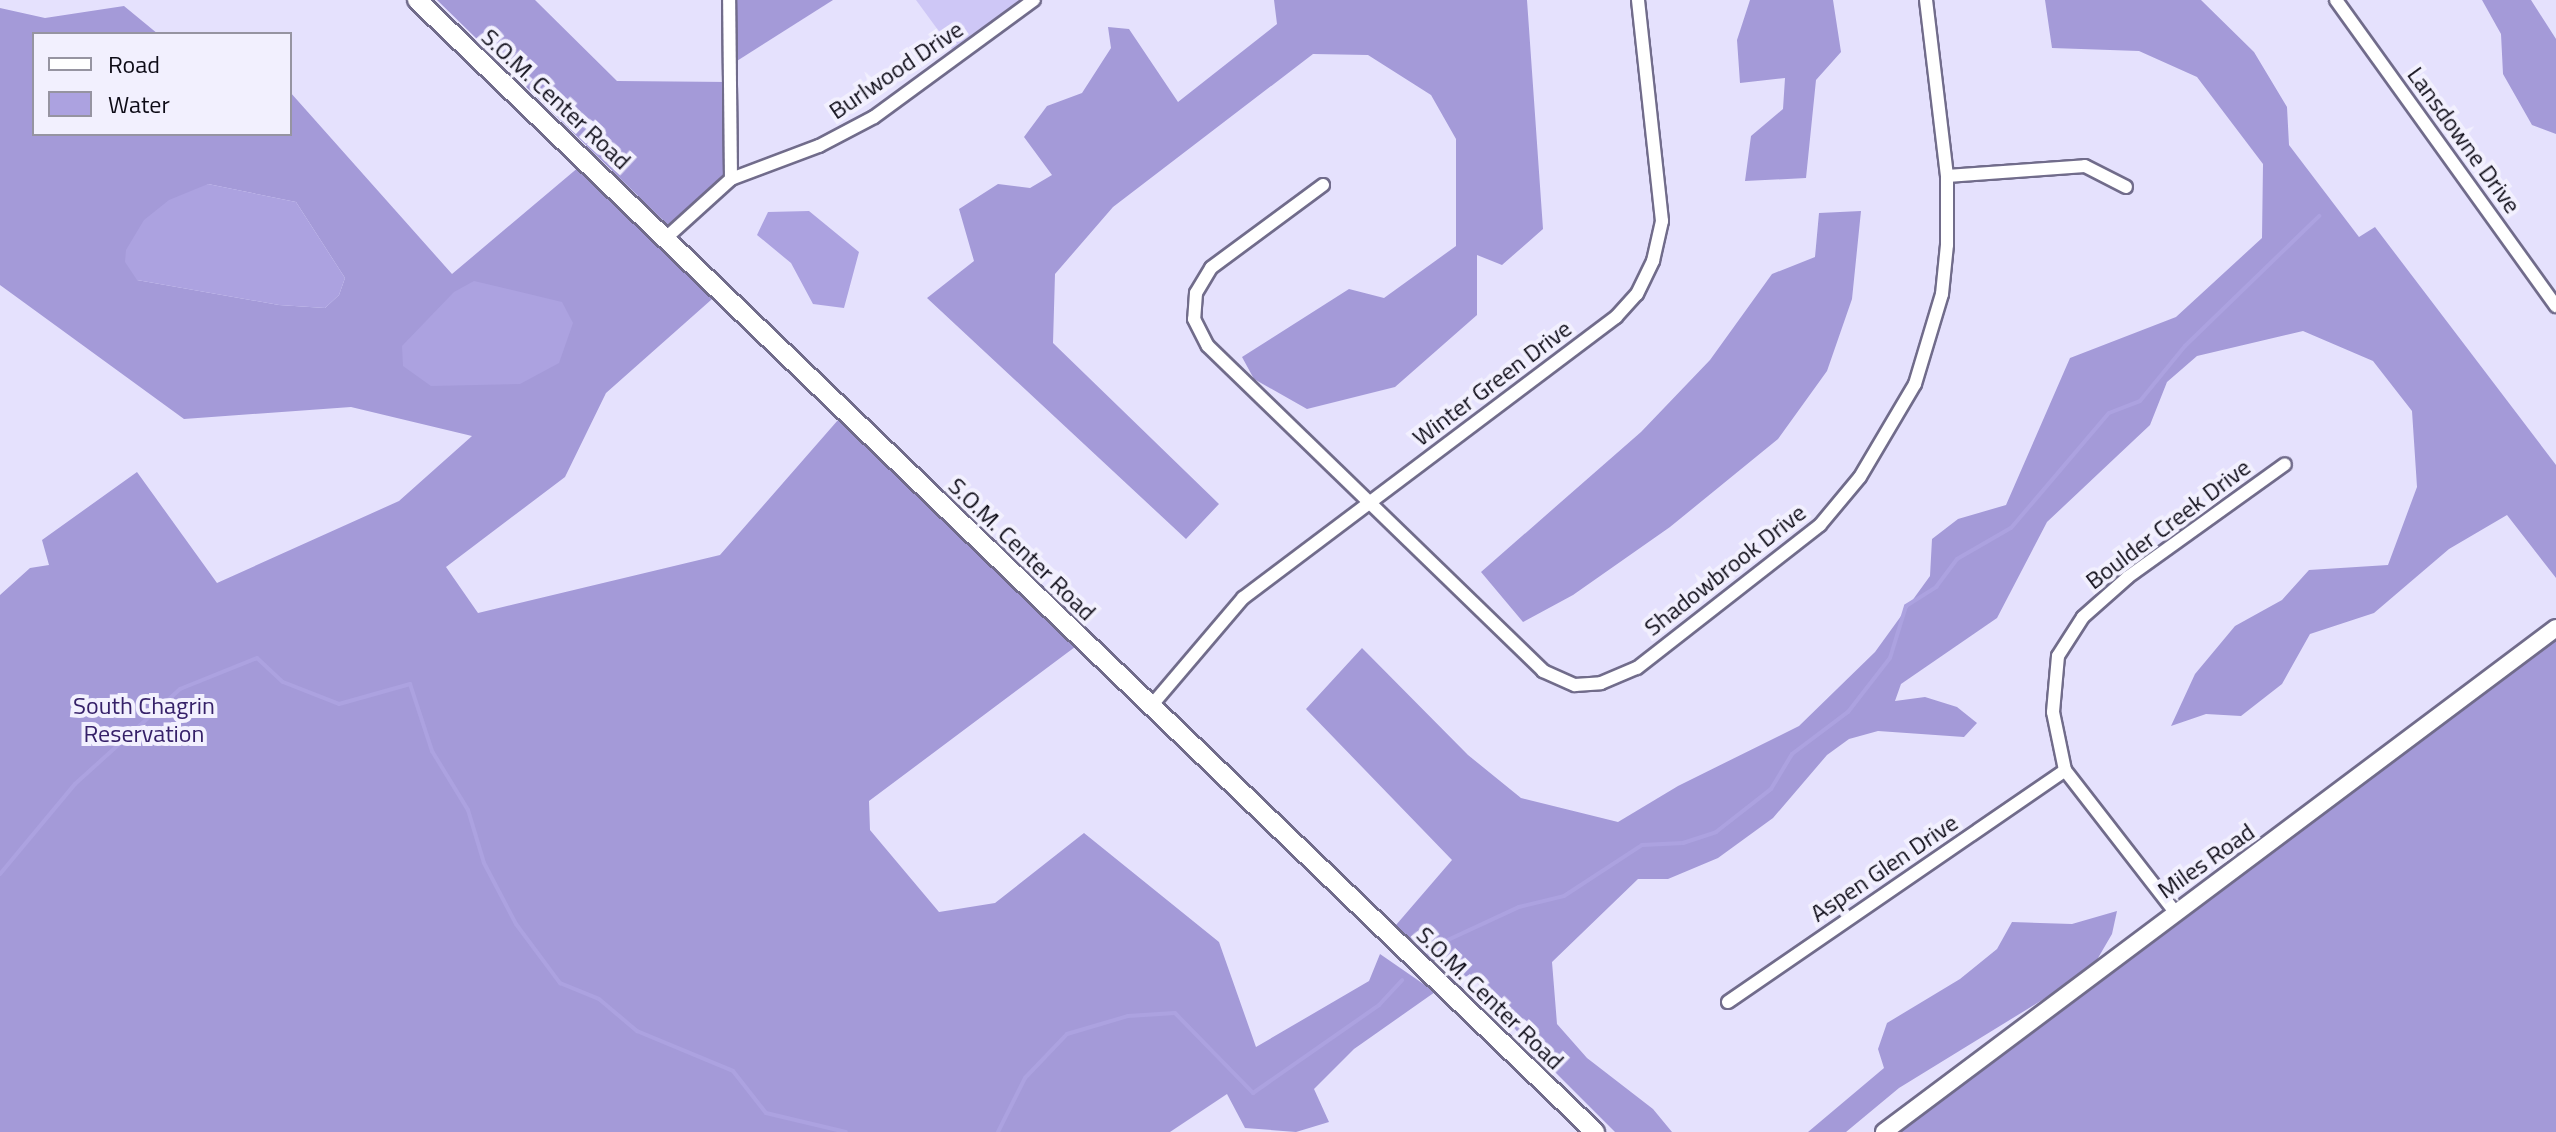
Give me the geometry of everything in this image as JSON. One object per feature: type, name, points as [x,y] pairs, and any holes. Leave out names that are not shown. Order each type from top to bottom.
[{"type":"main road","name":"S.O.M. Center Road","points":[[417,0],[1595,1132]]},
{"type":"main road","name":"Miles Road","points":[[1884,1132],[2556,628]]},
{"type":"street","points":[[667,237],[731,179],[729,0]]},
{"type":"street","name":"Burlwood Drive","points":[[731,179],[819,146],[874,117],[1034,0]]},
{"type":"street","name":"Winter Green Drive","points":[[1151,706],[1243,598],[1616,317],[1637,294],[1653,261],[1662,221],[1638,0]]},
{"type":"street","name":"Shadowbrook Drive","points":[[1323,185],[1211,268],[1196,293],[1194,319],[1208,346],[1372,501],[1543,671],[1575,685],[1601,683],[1637,668],[1820,525],[1888,435],[1915,384],[1942,294],[1947,176],[1926,0]]},
{"type":"street","name":"Lansdowne Drive","points":[[2336,0],[2556,306]]},
{"type":"street","points":[[1947,176],[2085,166],[2126,187]]},
{"type":"street","name":"Boulder Creek Drive","points":[[2175,912],[2065,770],[2053,712],[2058,656],[2083,617],[2128,577],[2285,464]]},
{"type":"street","name":"Aspen Glen Drive","points":[[1728,1002],[2065,770]]},
{"type":"shaded area","points":[[916,0],[1034,0],[957,56]]},
{"type":"green space","points":[[437,0],[535,0],[617,81],[729,82],[731,179],[674,231]]},
{"type":"green space","points":[[729,0],[833,0],[729,66]]},
{"type":"green space","points":[[1274,0],[1527,0],[1543,229],[1502,265],[1477,255],[1477,315],[1395,387],[1307,409],[1254,379],[1242,357],[1349,289],[1384,298],[1456,246],[1456,139],[1431,95],[1368,55],[1313,54],[1113,207],[1055,274],[1053,343],[1219,504],[1186,539],[927,298],[974,261],[959,209],[998,184],[1030,188],[1052,175],[1024,137],[1047,106],[1082,93],[1111,48],[1108,27],[1129,29],[1178,102],[1277,24]]},
{"type":"green space","points":[[1750,0],[1833,0],[1841,52],[1816,80],[1806,178],[1745,181],[1751,136],[1783,109],[1785,78],[1740,83],[1737,40]]},
{"type":"green space","points":[[2045,0],[2201,0],[2254,52],[2287,107],[2289,145],[2359,237],[2375,227],[2556,465],[2556,578],[2507,515],[2449,549],[2374,613],[2310,634],[2282,684],[2241,716],[2206,714],[2171,726],[2195,674],[2235,626],[2282,600],[2309,570],[2388,565],[2417,487],[2412,411],[2373,361],[2303,331],[2197,356],[2167,382],[2150,425],[2047,522],[1997,618],[1901,684],[1895,701],[1925,697],[1957,707],[1977,723],[1964,737],[1878,731],[1849,739],[1827,755],[1773,818],[1718,858],[1668,879],[1638,879],[1552,962],[1557,1024],[1587,1058],[1653,1109],[1672,1132],[1615,1132],[1530,1047],[1470,974],[1456,983],[1396,925],[1452,860],[1306,709],[1362,648],[1468,755],[1521,798],[1618,822],[1678,786],[1799,726],[1875,652],[1930,576],[1932,539],[1958,519],[2006,505],[2070,358],[2176,317],[2262,238],[2263,164],[2197,77],[2139,51],[2052,48]]},
{"type":"green space","points":[[2482,0],[2531,0],[2556,39],[2556,134],[2532,125],[2503,74],[2501,34]]},
{"type":"green space","name":"South Chagrin Reservation","points":[[124,6],[156,32],[32,32],[32,136],[292,136],[292,94],[452,274],[586,161],[720,292],[606,393],[565,477],[446,567],[478,613],[720,555],[845,412],[1083,641],[869,801],[870,830],[939,912],[995,903],[1084,833],[1219,942],[1256,1047],[1369,981],[1380,954],[1435,992],[1354,1049],[1314,1089],[1329,1122],[1296,1132],[1245,1128],[1227,1094],[1170,1132],[0,1132],[0,595],[30,568],[49,565],[42,540],[137,472],[217,583],[399,501],[472,436],[351,407],[184,419],[0,285],[0,8],[45,18]],"holes":[[[208,184],[296,202],[345,278],[339,295],[325,308],[279,305],[137,280]]]},
{"type":"green space","points":[[1861,211],[1852,299],[1827,371],[1778,439],[1670,527],[1573,595],[1523,622],[1481,572],[1641,432],[1710,360],[1772,274],[1815,257],[1819,213]]},
{"type":"green space","points":[[2556,628],[2556,1132],[1884,1132]]},
{"type":"green space","points":[[2117,911],[2112,934],[2091,970],[1899,1088],[1846,1132],[1808,1132],[1884,1068],[1878,1049],[1887,1023],[1960,979],[1997,949],[2012,922],[2072,924]]},
{"type":"water","points":[[208,184],[296,202],[345,278],[339,295],[325,308],[279,305],[137,280],[125,262],[126,250],[144,220],[169,200]]},
{"type":"water","points":[[809,211],[859,252],[844,308],[813,304],[791,263],[757,235],[768,212]]},
{"type":"water","points":[[474,281],[562,302],[573,323],[559,363],[520,384],[431,386],[403,366],[402,346],[454,292]]},
{"type":"waterway","points":[[1437,945],[1519,907],[1564,896],[1642,845],[1683,843],[1716,832],[1771,789],[1792,754],[1848,712],[1890,658],[1906,606],[1936,587],[1957,559],[2011,528],[2109,413],[2140,401],[2185,346],[2319,216]]},
{"type":"waterway","points":[[0,874],[75,784],[180,689],[257,658],[283,682],[339,704],[410,684],[432,751],[468,810],[484,863],[516,924],[560,983],[599,999],[637,1031],[733,1071],[766,1113],[846,1132]]},
{"type":"waterway","points":[[998,1132],[1025,1078],[1067,1034],[1128,1016],[1175,1013],[1253,1093],[1379,1005],[1402,980]]}]
